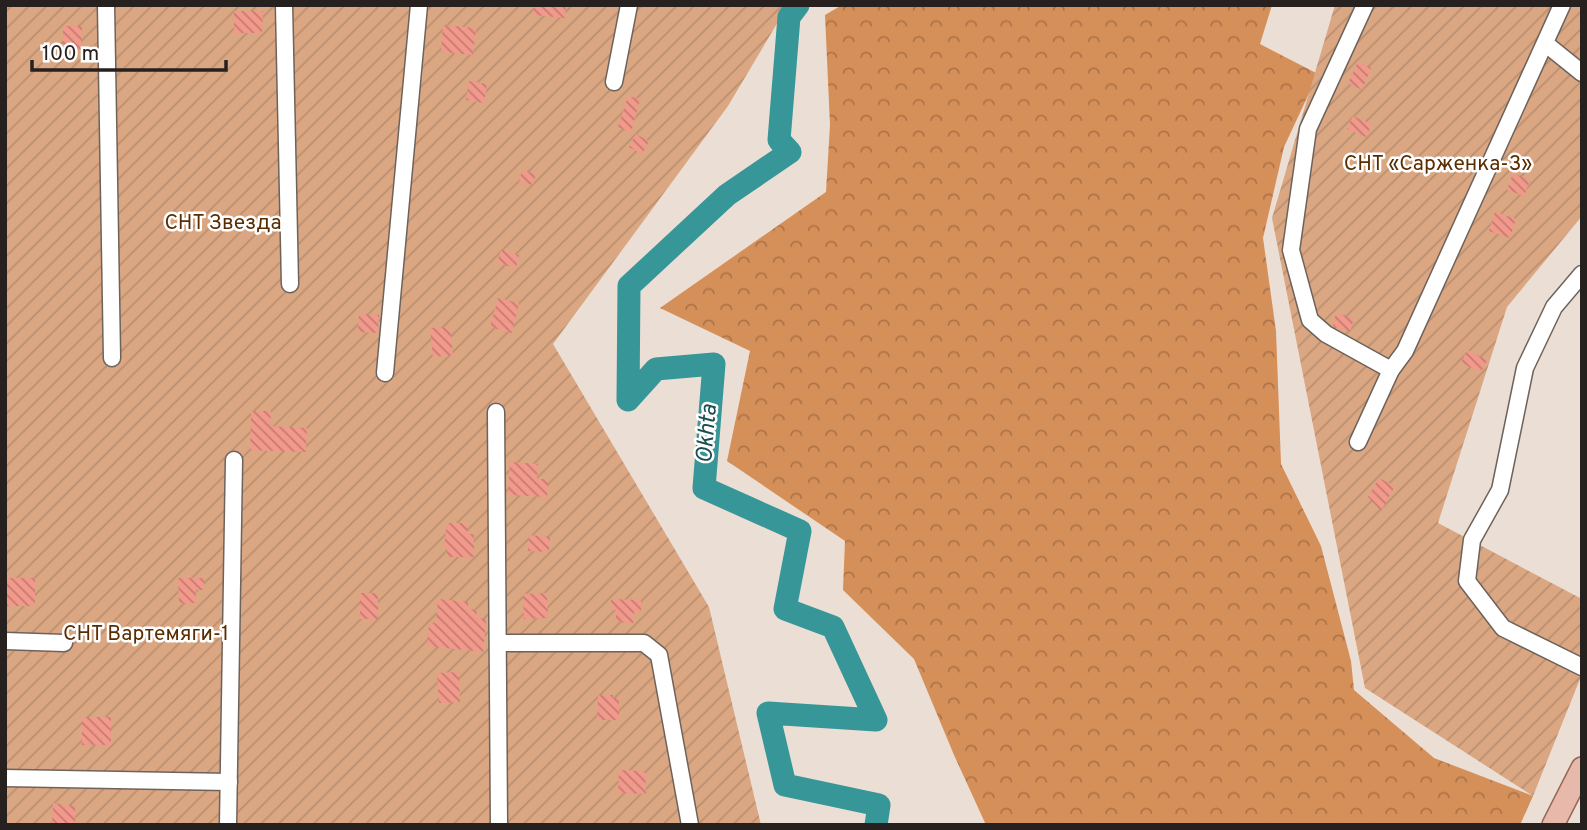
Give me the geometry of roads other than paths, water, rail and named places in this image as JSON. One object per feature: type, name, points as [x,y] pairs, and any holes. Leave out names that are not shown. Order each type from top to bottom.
[{"type":"main road","points":[[1553,825],[1582,768]]},
{"type":"street","points":[[106,5],[112,358]]},
{"type":"street","points":[[284,5],[290,284]]},
{"type":"street","points":[[385,373],[419,5]]},
{"type":"street","points":[[614,82],[629,5]]},
{"type":"street","points":[[1365,5],[1308,129],[1291,250],[1310,320],[1326,334],[1391,370]]},
{"type":"street","points":[[1358,442],[1391,370],[1405,351],[1562,5]]},
{"type":"street","points":[[1546,44],[1582,73]]},
{"type":"street","points":[[1582,274],[1553,307],[1525,369],[1500,490],[1472,540],[1467,580],[1503,628],[1582,667]]},
{"type":"street","points":[[496,412],[499,825]]},
{"type":"street","points":[[228,825],[234,460]]},
{"type":"street","points":[[5,641],[64,643]]},
{"type":"street","points":[[499,643],[644,643],[659,655],[690,825]]},
{"type":"street","points":[[5,778],[229,782]]},
{"type":"waterway","name":"Okhta","points":[[798,5],[789,17],[779,140],[790,152],[727,195],[629,286],[628,400],[656,369],[714,364],[704,488],[800,531],[785,609],[833,627],[876,720],[768,713],[785,785],[879,805],[876,825]]},
{"type":"park label","name":"СНТ «Сарженка-3»","points":[[1438,164]]},
{"type":"park label","name":"СНТ Звезда","points":[[223,223]]},
{"type":"park label","name":"СНТ Вартемяги-1","points":[[146,634]]}]
